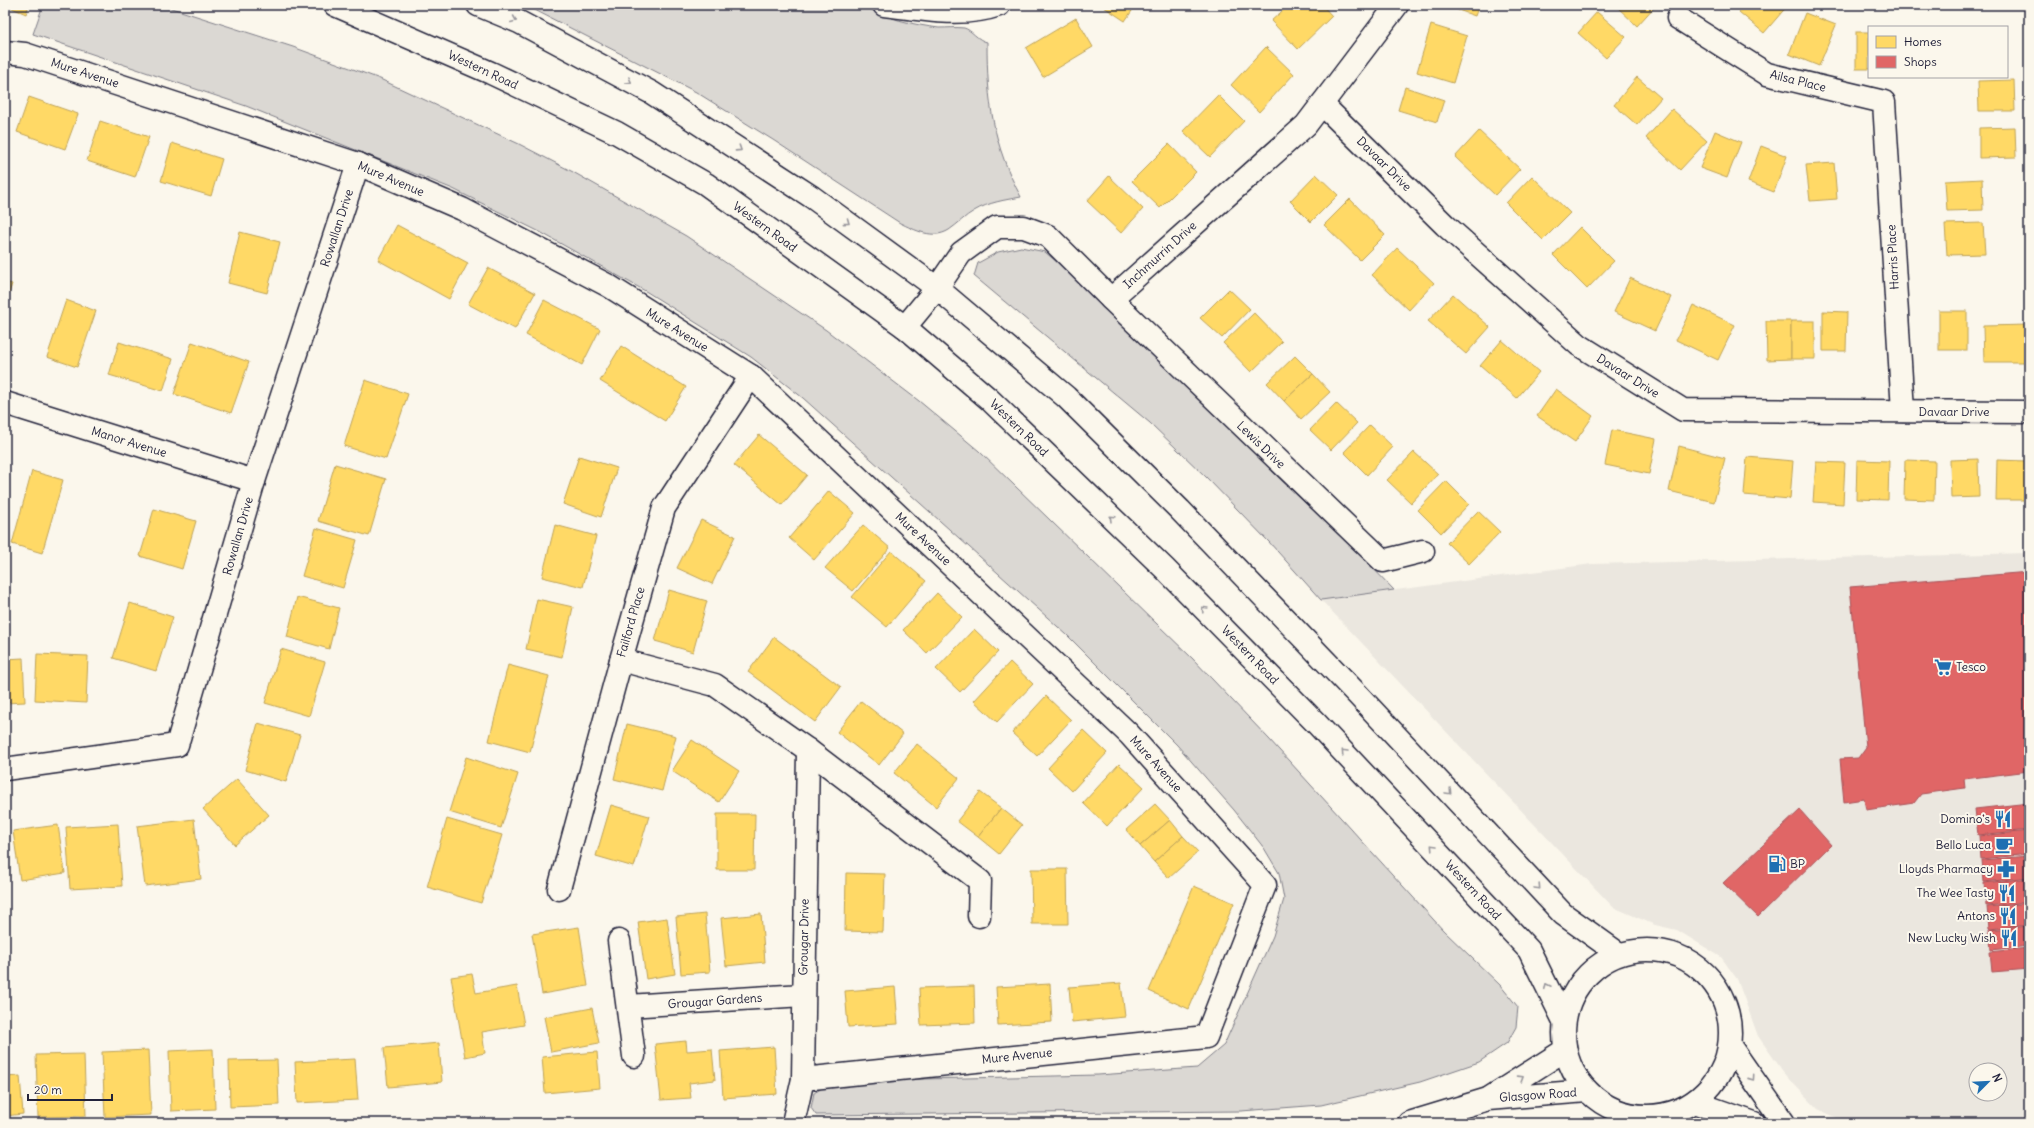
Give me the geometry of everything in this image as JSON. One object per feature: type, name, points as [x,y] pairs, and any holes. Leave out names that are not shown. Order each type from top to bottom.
[{"type":"street","points":[[478,5],[519,22],[652,93],[812,197],[937,288],[1066,397],[1180,510],[1313,648],[1563,914],[1619,954]]},
{"type":"street","points":[[884,5],[948,12],[986,10],[999,5]]},
{"type":"street","name":"Inchmurrin Drive","points":[[1111,299],[1306,125],[1397,5]]},
{"type":"street","name":"Western Road","points":[[342,6],[491,72],[617,133],[699,180],[905,328],[994,404],[1165,569],[1317,724],[1529,950],[1564,1021]]},
{"type":"street","name":"Ailsa Place","points":[[1678,18],[1767,74],[1884,102]]},
{"type":"street","name":"Mure Avenue","points":[[5,52],[26,54],[358,164],[462,209],[609,286],[751,376],[1129,734],[1265,885],[1206,1037],[803,1079]]},
{"type":"street","name":"Harris Place","points":[[1884,102],[1903,411]]},
{"type":"street","name":"Davaar Drive","points":[[1322,104],[1446,225],[1579,345],[1683,410],[2029,412]]},
{"type":"street","name":"Rowallan Drive","points":[[5,770],[177,745],[254,481],[358,164]]},
{"type":"street","points":[[905,328],[937,288],[961,253],[997,227],[1024,227],[1048,236],[1111,299]]},
{"type":"street","name":"Lewis Drive","points":[[1111,299],[1383,561],[1423,551]]},
{"type":"street","name":"Failford Place","points":[[559,889],[664,508],[751,376]]},
{"type":"street","name":"Manor Avenue","points":[[5,403],[254,481]]},
{"type":"street","points":[[621,660],[715,685],[808,750],[980,881],[980,916]]},
{"type":"street","name":"Grougar Drive","points":[[794,1123],[803,1079],[803,995],[808,750]]},
{"type":"street","points":[[619,941],[634,1056]]},
{"type":"street","points":[[1654,949],[1682,957],[1706,973],[1722,996],[1730,1021],[1730,1046],[1723,1068],[1711,1087],[1694,1102],[1673,1113],[1650,1117],[1627,1114],[1605,1106],[1587,1091],[1573,1072],[1565,1050],[1564,1021],[1569,1003],[1577,987],[1588,973],[1603,962],[1619,954],[1654,949]]},
{"type":"street","name":"Grougar Gardens","points":[[628,1006],[803,995]]},
{"type":"street","points":[[1730,1046],[1784,1123]]},
{"type":"street","name":"Glasgow Road","points":[[1488,1099],[1565,1050]]},
{"type":"street","name":"Glasgow Road","points":[[1409,1123],[1488,1099],[1587,1091]]},
{"type":"street","points":[[1694,1102],[1754,1123]]},
{"type":"shaded area","points":[[43,5],[162,5],[293,47],[380,79],[519,144],[573,172],[686,236],[826,330],[919,401],[979,451],[1193,659],[1269,739],[1443,930],[1500,985],[1518,1007],[1516,1027],[1507,1043],[1479,1062],[1420,1082],[1321,1105],[1241,1111],[816,1115],[811,1108],[814,1093],[829,1084],[879,1080],[1098,1075],[1197,1068],[1224,1045],[1273,936],[1284,899],[1279,873],[1264,848],[1234,810],[1177,745],[1067,635],[803,398],[751,357],[647,292],[540,232],[453,189],[246,106],[33,34]]},
{"type":"shaded area","points":[[525,5],[862,5],[880,14],[909,23],[939,28],[967,29],[983,41],[987,42],[990,103],[998,141],[1004,159],[1021,197],[985,205],[943,233],[930,234],[918,231],[900,223],[773,140],[696,92]]},
{"type":"shaded area","points":[[1021,247],[1045,252],[1069,272],[1301,499],[1342,536],[1394,590],[1321,600],[1269,542],[1206,477],[1150,423],[974,276],[978,263],[998,252]]},
{"type":"shaded area","points":[[2029,553],[2029,1123],[1848,1123],[1818,1109],[1787,1077],[1758,1036],[1737,979],[1721,957],[1677,930],[1655,925],[1613,907],[1321,600],[1592,564]]},
{"type":"building: Homes","points":[[5,5],[29,5],[26,14]]},
{"type":"building: Homes","points":[[1101,5],[1136,5],[1125,21]]},
{"type":"building: Homes","points":[[1289,5],[1322,5],[1332,16],[1298,49],[1271,21]]},
{"type":"building: Homes","points":[[1444,5],[1479,5],[1475,16]]},
{"type":"building: Homes","points":[[1615,5],[1656,5],[1637,26]]},
{"type":"building: Homes","points":[[1745,5],[1788,5],[1764,33],[1739,12]]},
{"type":"building: Homes","points":[[1597,12],[1626,37],[1606,58],[1578,33]]},
{"type":"building: Homes","points":[[1805,13],[1836,25],[1819,66],[1789,54]]},
{"type":"building: Homes","points":[[1076,18],[1093,47],[1043,77],[1026,48]]},
{"type":"building: Homes","points":[[1431,25],[1467,36],[1453,83],[1417,72]]},
{"type":"building: Homes","points":[[1856,32],[1868,32],[1868,69],[1856,69]]},
{"type":"building: Homes","points":[[1266,47],[1294,74],[1259,112],[1231,85]]},
{"type":"building: Homes","points":[[1637,77],[1661,98],[1637,125],[1614,105]]},
{"type":"building: Homes","points":[[2014,80],[2015,111],[1979,111],[1978,81]]},
{"type":"building: Homes","points":[[1405,87],[1444,100],[1437,122],[1398,110]]},
{"type":"building: Homes","points":[[1218,95],[1244,121],[1210,157],[1183,131]]},
{"type":"building: Homes","points":[[29,97],[78,114],[65,149],[17,132]]},
{"type":"building: Homes","points":[[1672,109],[1707,141],[1680,170],[1646,138]]},
{"type":"building: Homes","points":[[100,121],[149,137],[135,177],[87,161]]},
{"type":"building: Homes","points":[[2015,127],[2016,157],[1979,158],[1979,128]]},
{"type":"building: Homes","points":[[1479,131],[1520,169],[1495,195],[1455,157]]},
{"type":"building: Homes","points":[[1715,131],[1741,142],[1727,178],[1700,168]]},
{"type":"building: Homes","points":[[172,143],[222,159],[211,196],[161,181]]},
{"type":"building: Homes","points":[[1169,144],[1196,172],[1160,208],[1132,181]]},
{"type":"building: Homes","points":[[1761,146],[1787,156],[1774,192],[1748,182]]},
{"type":"building: Homes","points":[[1834,163],[1837,199],[1810,201],[1806,165]]},
{"type":"building: Homes","points":[[1316,174],[1338,195],[1311,222],[1290,201]]},
{"type":"building: Homes","points":[[1109,176],[1143,209],[1121,233],[1087,201]]},
{"type":"building: Homes","points":[[1532,176],[1570,213],[1543,240],[1506,203]]},
{"type":"building: Homes","points":[[1982,179],[1983,210],[1947,211],[1945,181]]},
{"type":"building: Homes","points":[[1350,199],[1385,235],[1360,260],[1324,225]]},
{"type":"building: Homes","points":[[1983,223],[1985,254],[1947,255],[1945,224]]},
{"type":"building: Homes","points":[[397,225],[468,263],[449,299],[378,260]]},
{"type":"building: Homes","points":[[1580,227],[1614,261],[1587,289],[1553,255]]},
{"type":"building: Homes","points":[[240,232],[280,242],[267,293],[228,283]]},
{"type":"building: Homes","points":[[1397,248],[1434,283],[1409,310],[1372,275]]},
{"type":"building: Homes","points":[[488,268],[535,293],[515,329],[468,304]]},
{"type":"building: Homes","points":[[1630,278],[1671,297],[1655,331],[1614,312]]},
{"type":"building: Homes","points":[[5,282],[12,284],[5,305]]},
{"type":"building: Homes","points":[[1229,289],[1250,309],[1222,338],[1200,318]]},
{"type":"building: Homes","points":[[1453,294],[1490,327],[1466,354],[1428,321]]},
{"type":"building: Homes","points":[[66,300],[96,311],[77,367],[47,357]]},
{"type":"building: Homes","points":[[544,300],[600,329],[582,365],[526,335]]},
{"type":"building: Homes","points":[[1693,305],[1735,325],[1718,360],[1676,340]]},
{"type":"building: Homes","points":[[1823,311],[1847,312],[1846,351],[1823,351]]},
{"type":"building: Homes","points":[[1939,311],[1967,311],[1967,350],[1939,350]]},
{"type":"building: Homes","points":[[1254,313],[1282,342],[1251,372],[1223,343]]},
{"type":"building: Homes","points":[[1766,321],[1791,321],[1791,359],[1767,360]]},
{"type":"building: Homes","points":[[1791,321],[1815,321],[1815,359],[1791,359]]},
{"type":"building: Homes","points":[[2029,325],[2029,362],[1984,362],[1983,326]]},
{"type":"building: Homes","points":[[1502,340],[1539,372],[1517,398],[1480,366]]},
{"type":"building: Homes","points":[[119,342],[173,359],[163,391],[109,375]]},
{"type":"building: Homes","points":[[192,342],[249,362],[231,413],[174,394]]},
{"type":"building: Homes","points":[[621,346],[686,387],[665,421],[600,381]]},
{"type":"building: Homes","points":[[1295,356],[1313,374],[1284,401],[1267,383]]},
{"type":"building: Homes","points":[[1313,374],[1330,392],[1301,419],[1284,401]]},
{"type":"building: Homes","points":[[365,380],[408,394],[386,459],[344,446]]},
{"type":"building: Homes","points":[[1556,389],[1593,416],[1575,442],[1537,416]]},
{"type":"building: Homes","points":[[1336,403],[1357,423],[1331,450],[1310,430]]},
{"type":"building: Homes","points":[[1370,425],[1393,447],[1367,475],[1344,452]]},
{"type":"building: Homes","points":[[1612,430],[1656,439],[1649,474],[1605,465]]},
{"type":"building: Homes","points":[[759,435],[807,475],[782,505],[734,465]]},
{"type":"building: Homes","points":[[1679,446],[1725,458],[1714,502],[1669,491]]},
{"type":"building: Homes","points":[[1414,452],[1438,474],[1411,503],[1387,480]]},
{"type":"building: Homes","points":[[579,456],[617,468],[601,517],[563,504]]},
{"type":"building: Homes","points":[[1747,457],[1793,461],[1790,499],[1744,495]]},
{"type":"building: Homes","points":[[1978,459],[1979,497],[1951,498],[1950,460]]},
{"type":"building: Homes","points":[[1857,460],[1889,461],[1888,500],[1856,499]]},
{"type":"building: Homes","points":[[1905,460],[1935,461],[1934,500],[1904,499]]},
{"type":"building: Homes","points":[[1997,460],[2026,461],[2025,500],[1996,500]]},
{"type":"building: Homes","points":[[1816,462],[1845,463],[1843,504],[1813,502]]},
{"type":"building: Homes","points":[[335,464],[386,479],[369,536],[318,521]]},
{"type":"building: Homes","points":[[32,471],[63,480],[42,553],[12,544]]},
{"type":"building: Homes","points":[[1446,481],[1469,504],[1441,533],[1418,510]]},
{"type":"building: Homes","points":[[829,491],[855,513],[814,560],[789,538]]},
{"type":"building: Homes","points":[[154,509],[196,521],[182,569],[140,556]]},
{"type":"building: Homes","points":[[1478,511],[1500,532],[1469,564],[1447,543]]},
{"type":"building: Homes","points":[[701,520],[735,536],[712,584],[677,568]]},
{"type":"building: Homes","points":[[555,525],[596,536],[583,587],[542,577]]},
{"type":"building: Homes","points":[[863,525],[890,548],[853,591],[825,568]]},
{"type":"building: Homes","points":[[316,528],[357,540],[343,588],[302,576]]},
{"type":"building: Homes","points":[[891,551],[926,581],[887,627],[852,597]]},
{"type":"building: Homes","points":[[669,590],[707,601],[693,652],[655,641]]},
{"type":"building: Homes","points":[[937,593],[962,617],[927,653],[903,630]]},
{"type":"building: Homes","points":[[297,597],[339,608],[329,649],[287,637]]},
{"type":"building: Homes","points":[[537,599],[573,607],[562,657],[526,649]]},
{"type":"building: Homes","points":[[130,603],[173,617],[156,671],[113,658]]},
{"type":"building: Homes","points":[[974,629],[998,652],[960,692],[936,669]]},
{"type":"building: Homes","points":[[774,637],[841,687],[815,722],[748,672]]},
{"type":"building: Homes","points":[[281,649],[325,662],[309,716],[265,703]]},
{"type":"building: Homes","points":[[37,654],[88,656],[86,703],[35,700]]},
{"type":"building: Homes","points":[[23,658],[25,702],[5,703],[5,659]]},
{"type":"building: Homes","points":[[1010,662],[1033,684],[997,722],[974,701]]},
{"type":"building: Homes","points":[[508,665],[549,676],[530,752],[489,741]]},
{"type":"building: Homes","points":[[1046,696],[1071,720],[1037,756],[1012,733]]},
{"type":"building: Homes","points":[[861,701],[903,734],[879,765],[837,732]]},
{"type":"building: Homes","points":[[258,723],[300,735],[286,782],[245,770]]},
{"type":"building: Homes","points":[[627,724],[676,736],[662,791],[614,779]]},
{"type":"building: Homes","points":[[1083,730],[1107,753],[1072,791],[1048,768]]},
{"type":"building: Homes","points":[[692,740],[739,771],[719,802],[672,771]]},
{"type":"building: Homes","points":[[917,744],[959,778],[936,807],[894,773]]},
{"type":"building: Homes","points":[[466,757],[518,774],[501,828],[449,812]]},
{"type":"building: Homes","points":[[1119,764],[1144,787],[1107,826],[1083,803]]},
{"type":"building: Homes","points":[[237,779],[269,815],[235,845],[203,809]]},
{"type":"building: Homes","points":[[980,792],[1001,808],[978,837],[957,821]]},
{"type":"building: Homes","points":[[1155,804],[1170,820],[1140,846],[1126,830]]},
{"type":"building: Homes","points":[[611,805],[649,816],[634,867],[596,856]]},
{"type":"building: Homes","points":[[1001,808],[1022,825],[999,854],[978,837]]},
{"type":"building: Homes","points":[[717,814],[755,814],[754,870],[717,870]]},
{"type":"building: Homes","points":[[194,819],[201,879],[145,886],[137,826]]},
{"type":"building: Homes","points":[[447,819],[502,835],[481,903],[427,887]]},
{"type":"building: Homes","points":[[1170,820],[1183,836],[1154,862],[1140,846]]},
{"type":"building: Homes","points":[[118,824],[122,886],[70,889],[66,827]]},
{"type":"building: Homes","points":[[58,825],[65,873],[20,880],[13,831]]},
{"type":"building: Homes","points":[[1183,836],[1198,852],[1169,878],[1154,862]]},
{"type":"building: Homes","points":[[1031,869],[1067,869],[1068,924],[1032,924]]},
{"type":"building: Homes","points":[[846,873],[885,874],[883,932],[845,931]]},
{"type":"building: Homes","points":[[1194,886],[1234,903],[1189,1009],[1149,991]]},
{"type":"building: Homes","points":[[705,914],[710,972],[681,974],[676,917]]},
{"type":"building: Homes","points":[[761,914],[765,962],[726,966],[721,918]]},
{"type":"building: Homes","points":[[667,918],[675,974],[646,979],[638,922]]},
{"type":"building: Homes","points":[[579,927],[588,986],[542,994],[532,934]]},
{"type":"building: Homes","points":[[472,974],[476,993],[517,986],[524,1025],[482,1032],[485,1053],[465,1057],[451,977]]},
{"type":"building: Homes","points":[[1121,983],[1125,1017],[1072,1022],[1069,987]]},
{"type":"building: Homes","points":[[1050,984],[1052,1022],[998,1025],[996,987]]},
{"type":"building: Homes","points":[[974,986],[975,1023],[921,1025],[919,988]]},
{"type":"building: Homes","points":[[895,987],[898,1024],[848,1027],[845,991]]},
{"type":"building: Homes","points":[[592,1008],[599,1043],[551,1052],[544,1017]]},
{"type":"building: Homes","points":[[686,1041],[687,1051],[712,1049],[715,1080],[689,1083],[691,1098],[661,1100],[655,1044]]},
{"type":"building: Homes","points":[[439,1043],[442,1082],[388,1087],[384,1048]]},
{"type":"building: Homes","points":[[774,1047],[777,1094],[723,1098],[720,1051]]},
{"type":"building: Homes","points":[[213,1049],[215,1109],[171,1111],[169,1051]]},
{"type":"building: Homes","points":[[148,1050],[151,1115],[105,1117],[102,1052]]},
{"type":"building: Homes","points":[[597,1052],[600,1088],[545,1093],[542,1057]]},
{"type":"building: Homes","points":[[84,1054],[86,1116],[38,1117],[36,1055]]},
{"type":"building: Homes","points":[[355,1059],[358,1100],[297,1103],[295,1062]]},
{"type":"building: Homes","points":[[277,1060],[279,1105],[230,1107],[229,1061]]},
{"type":"building: Homes","points":[[20,1076],[23,1114],[5,1116],[5,1077]]},
{"type":"building: Shops","name":"Tesco","points":[[2029,572],[2029,771],[1964,779],[1965,788],[1921,794],[1914,803],[1866,810],[1864,799],[1844,802],[1840,759],[1858,758],[1866,747],[1850,587]]},
{"type":"building: Shops","name":"Domino's","points":[[2029,803],[2029,830],[1978,835],[1975,809]]},
{"type":"building: Shops","name":"BP","points":[[1800,810],[1831,845],[1758,917],[1723,883]]},
{"type":"building: Shops","name":"Bello Luca","points":[[2029,831],[2029,854],[1981,859],[1979,836]]},
{"type":"building: Shops","name":"Lloyds Pharmacy","points":[[2029,856],[2029,877],[1984,882],[1982,860]]},
{"type":"building: Shops","name":"The Wee Tasty","points":[[2029,878],[2029,902],[1986,906],[1984,883]]},
{"type":"building: Shops","name":"Antons","points":[[2029,903],[2029,925],[1989,929],[1987,907]]},
{"type":"building: Shops","name":"New Lucky Wish","points":[[2029,926],[2029,946],[1991,950],[1989,930]]},
{"type":"building: Shops","points":[[2029,948],[2029,969],[1992,972],[1990,952]]},
{"type":"place","name":"Tesco","points":[[1943,667]]},
{"type":"place","name":"Domino's","points":[[2003,819]]},
{"type":"place","name":"Bello Luca","points":[[2004,845]]},
{"type":"place","name":"BP","points":[[1777,864]]},
{"type":"place","name":"Lloyds Pharmacy","points":[[2006,869]]},
{"type":"place","name":"The Wee Tasty","points":[[2007,893]]},
{"type":"place","name":"Antons","points":[[2008,916]]},
{"type":"place","name":"New Lucky Wish","points":[[2009,938]]}]
